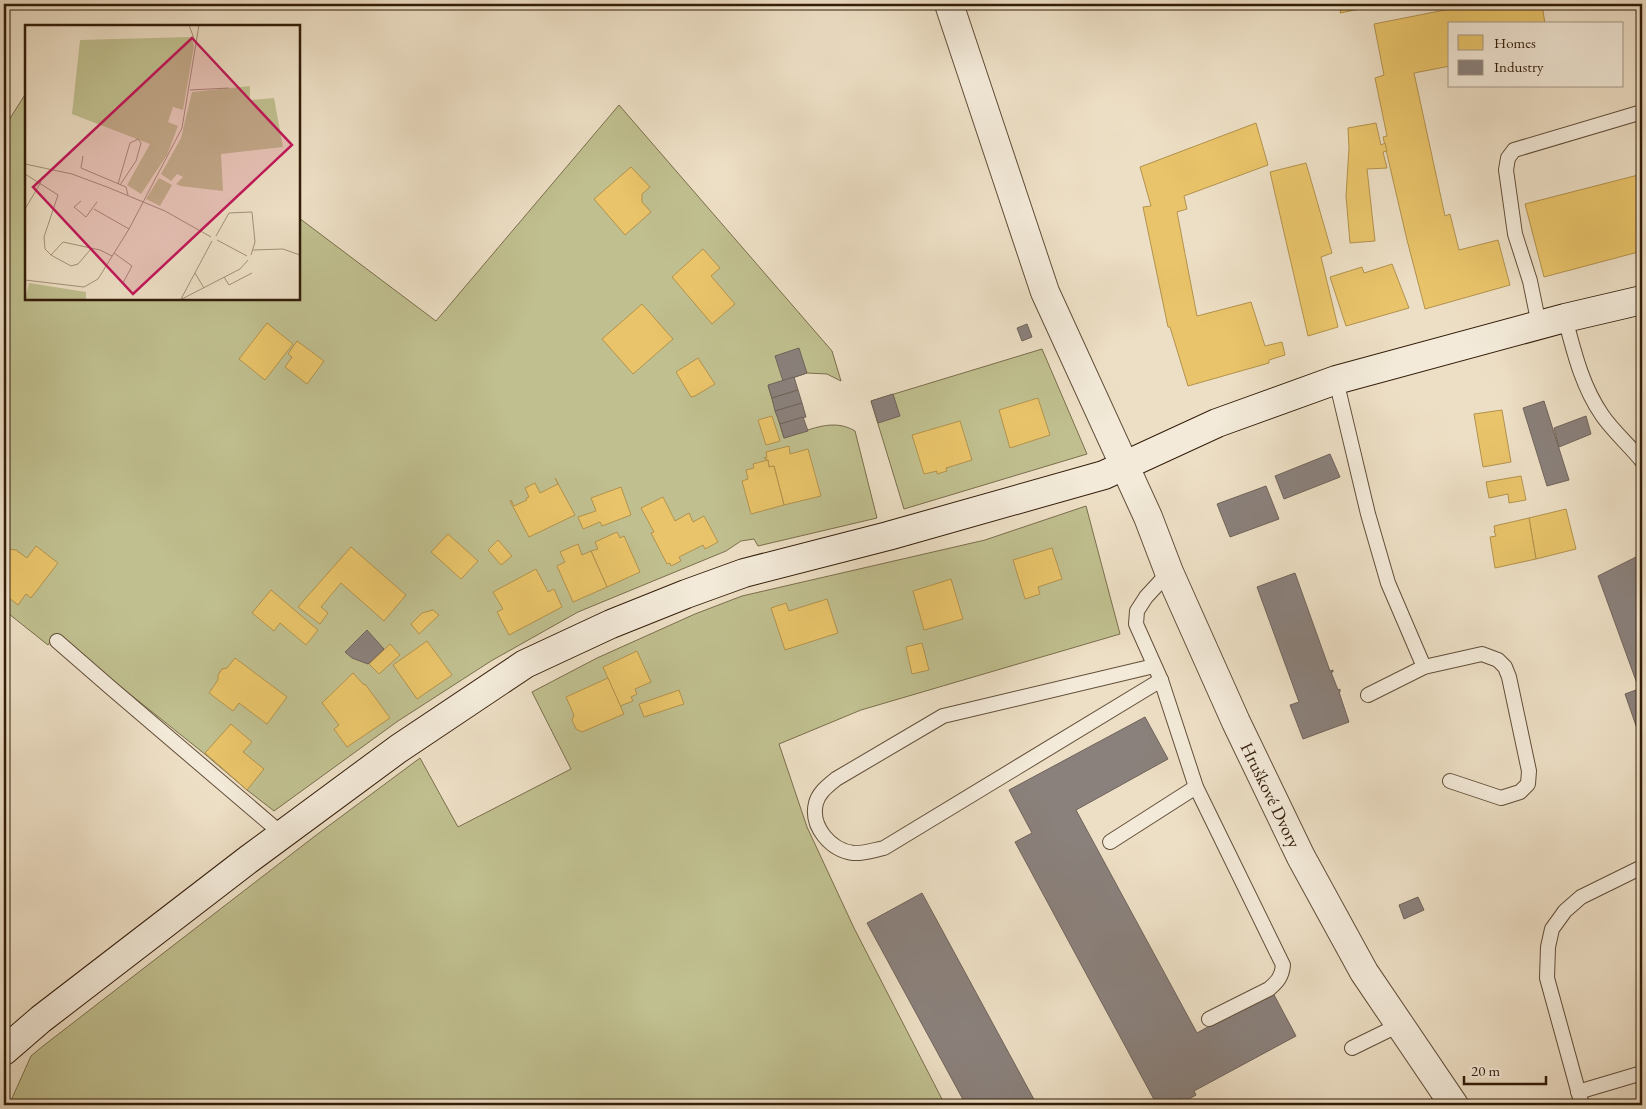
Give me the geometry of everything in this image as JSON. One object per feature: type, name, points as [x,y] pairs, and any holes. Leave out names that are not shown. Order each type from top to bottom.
[{"type":"street","name":"Hruškové Dvory","points":[[949,4],[1045,292],[1148,517],[1169,572],[1236,722],[1301,857],[1364,972],[1454,1105]]},
{"type":"street","points":[[6,1053],[41,1019],[282,834],[398,749],[525,664],[611,624],[744,573],[898,534],[1104,475],[1217,423],[1336,380],[1565,318],[1642,300]]},
{"type":"lane","points":[[1539,326],[1530,281],[1515,234],[1506,170],[1508,158],[1514,150],[1642,112]]},
{"type":"lane","points":[[1565,318],[1578,367],[1602,416],[1642,461]]},
{"type":"lane","points":[[1336,380],[1368,514],[1388,583],[1424,668]]},
{"type":"lane","points":[[1169,572],[1146,597],[1138,611],[1136,624],[1161,680],[1196,787],[1283,965],[1282,975],[1268,989],[1209,1019]]},
{"type":"lane","points":[[57,641],[282,834]]},
{"type":"lane","points":[[1368,695],[1424,668],[1482,654],[1498,660],[1505,667],[1509,677],[1529,771],[1528,784],[1520,792],[1501,798],[1450,781]]},
{"type":"lane","points":[[1154,666],[943,716],[836,779],[822,792],[816,803],[816,817],[821,831],[828,841],[838,848],[854,853],[884,848],[1161,680]]},
{"type":"lane","points":[[1110,842],[1196,787]]},
{"type":"lane","points":[[1642,867],[1581,897],[1565,911],[1552,929],[1548,947],[1547,978],[1580,1099],[1642,1073]]},
{"type":"lane","points":[[1352,1048],[1400,1025]]},
{"type":"shaded area","points":[[25,95],[25,300],[300,300],[300,219],[436,321],[619,105],[832,351],[841,381],[827,374],[807,373],[768,386],[784,438],[829,425],[838,425],[855,431],[877,518],[758,546],[754,539],[741,541],[726,551],[578,612],[491,661],[398,721],[274,811],[56,635],[48,645],[4,610],[4,128]]},
{"type":"shaded area","points":[[1042,349],[1087,454],[904,509],[871,401]]},
{"type":"shaded area","points":[[1086,506],[1120,634],[861,710],[779,744],[807,827],[854,928],[945,1105],[9,1105],[31,1056],[315,836],[420,758],[458,827],[571,769],[532,692],[597,658],[695,614],[742,596],[985,540]]},
{"type":"building: Homes","points":[[1342,4],[1384,4],[1340,13]]},
{"type":"building: Homes","points":[[1475,4],[1542,4],[1545,22],[1448,22],[1448,66],[1414,73],[1445,216],[1450,214],[1459,250],[1498,240],[1510,285],[1425,309],[1383,137],[1387,136],[1375,78],[1384,75],[1374,24]]},
{"type":"building: Homes","points":[[1256,123],[1268,165],[1184,196],[1187,209],[1177,212],[1197,316],[1251,302],[1265,346],[1282,342],[1285,355],[1269,360],[1269,363],[1188,386],[1170,327],[1168,327],[1143,207],[1151,206],[1140,167]]},
{"type":"building: Homes","points":[[1376,123],[1381,145],[1385,143],[1387,151],[1383,152],[1387,168],[1367,169],[1375,241],[1350,243],[1346,196],[1349,148],[1348,128]]},
{"type":"building: Homes","points":[[1306,163],[1332,253],[1321,257],[1338,327],[1308,336],[1270,172]]},
{"type":"building: Homes","points":[[631,167],[650,187],[642,194],[642,202],[651,212],[625,235],[594,199]]},
{"type":"building: Homes","points":[[1642,174],[1642,251],[1544,277],[1525,204]]},
{"type":"building: Homes","points":[[703,249],[720,268],[711,276],[735,304],[712,324],[672,277]]},
{"type":"building: Homes","points":[[1392,264],[1409,308],[1346,326],[1330,277],[1362,267],[1364,273]]},
{"type":"building: Homes","points":[[642,304],[673,339],[633,374],[602,339]]},
{"type":"building: Homes","points":[[267,323],[293,344],[265,380],[239,359]]},
{"type":"building: Homes","points":[[297,341],[324,361],[307,384],[285,367],[292,357],[288,354]]},
{"type":"building: Homes","points":[[698,358],[715,384],[691,397],[676,372]]},
{"type":"building: Homes","points":[[1038,398],[1050,435],[1010,448],[999,410]]},
{"type":"building: Homes","points":[[1502,410],[1511,462],[1483,467],[1474,414]]},
{"type":"building: Homes","points":[[772,416],[780,441],[766,445],[758,420]]},
{"type":"building: Homes","points":[[960,421],[972,460],[946,468],[947,471],[937,474],[937,471],[924,474],[912,435]]},
{"type":"building: Homes","points":[[789,446],[790,454],[808,449],[821,496],[784,505],[774,466],[769,467],[768,460],[764,458],[767,457],[766,452]]},
{"type":"building: Homes","points":[[768,460],[769,467],[774,466],[784,505],[751,514],[742,481],[748,479],[746,470],[754,468],[753,464]]},
{"type":"building: Homes","points":[[1521,476],[1526,500],[1509,503],[1508,494],[1489,498],[1486,482]]},
{"type":"building: Homes","points":[[555,478],[575,515],[529,537],[510,501],[514,506],[527,500],[526,498],[529,497],[525,488],[535,483],[540,493],[558,484]]},
{"type":"building: Homes","points":[[621,487],[631,515],[602,526],[600,522],[583,529],[578,517],[596,511],[591,498]]},
{"type":"building: Homes","points":[[663,497],[675,521],[689,513],[693,522],[704,516],[718,542],[705,549],[703,545],[679,557],[681,561],[671,566],[670,563],[667,564],[651,533],[654,532],[641,508]]},
{"type":"building: Homes","points":[[1566,509],[1576,549],[1536,559],[1529,518]]},
{"type":"building: Homes","points":[[1529,518],[1536,559],[1495,568],[1490,537],[1496,536],[1494,526]]},
{"type":"building: Homes","points":[[617,532],[620,538],[624,536],[640,572],[607,587],[591,551],[598,549],[595,542]]},
{"type":"building: Homes","points":[[448,534],[478,561],[461,579],[431,552]]},
{"type":"building: Homes","points":[[498,540],[512,556],[501,565],[488,550]]},
{"type":"building: Homes","points":[[578,544],[582,555],[591,551],[607,587],[573,602],[557,566],[565,562],[560,552]]},
{"type":"building: Homes","points":[[36,546],[58,563],[31,598],[26,594],[18,605],[4,594],[4,566],[7,562],[4,555],[9,549],[16,550],[27,558]]},
{"type":"building: Homes","points":[[351,547],[406,595],[384,621],[341,583],[321,607],[328,613],[320,624],[298,607]]},
{"type":"building: Homes","points":[[1052,548],[1062,579],[1038,587],[1040,594],[1025,599],[1013,560]]},
{"type":"building: Homes","points":[[536,569],[548,592],[554,589],[562,607],[509,635],[497,612],[503,609],[493,592]]},
{"type":"building: Homes","points":[[951,579],[963,619],[924,630],[913,591]]},
{"type":"building: Homes","points":[[271,590],[318,630],[306,645],[280,623],[274,631],[252,613]]},
{"type":"building: Homes","points":[[827,599],[838,633],[785,650],[771,608],[786,603],[789,611]]},
{"type":"building: Homes","points":[[433,610],[439,615],[419,634],[411,624],[422,613]]},
{"type":"building: Homes","points":[[427,641],[452,675],[417,699],[393,665]]},
{"type":"building: Homes","points":[[922,643],[929,670],[912,674],[906,647]]},
{"type":"building: Homes","points":[[390,644],[400,655],[379,674],[369,664]]},
{"type":"building: Homes","points":[[637,651],[651,682],[635,689],[637,694],[631,697],[633,701],[620,706],[603,667]]},
{"type":"building: Homes","points":[[235,658],[287,697],[267,724],[239,703],[233,711],[209,693],[218,680],[218,675],[222,669],[227,668]]},
{"type":"building: Homes","points":[[353,673],[365,684],[390,718],[347,747],[334,729],[339,725],[322,703]]},
{"type":"building: Homes","points":[[608,678],[624,714],[582,732],[576,729],[572,720],[574,715],[566,697]]},
{"type":"building: Homes","points":[[679,690],[684,704],[644,717],[639,704]]},
{"type":"building: Homes","points":[[231,724],[252,742],[243,752],[264,769],[247,790],[205,753]]},
{"type":"building: Industry","points":[[1027,324],[1032,337],[1022,341],[1017,328]]},
{"type":"building: Industry","points":[[799,348],[807,373],[783,381],[775,356]]},
{"type":"building: Industry","points":[[794,377],[798,390],[772,398],[768,385]]},
{"type":"building: Industry","points":[[798,390],[802,403],[775,411],[772,398]]},
{"type":"building: Industry","points":[[893,394],[900,416],[878,423],[871,401]]},
{"type":"building: Industry","points":[[1544,401],[1569,480],[1547,486],[1523,408]]},
{"type":"building: Industry","points":[[802,403],[806,417],[780,424],[775,411]]},
{"type":"building: Industry","points":[[1586,416],[1591,434],[1559,447],[1554,428]]},
{"type":"building: Industry","points":[[803,417],[808,431],[784,438],[780,424]]},
{"type":"building: Industry","points":[[1330,454],[1340,477],[1284,499],[1275,476]]},
{"type":"building: Industry","points":[[1266,486],[1279,519],[1230,537],[1217,504]]},
{"type":"building: Industry","points":[[1642,554],[1642,743],[1625,694],[1639,689],[1598,576]]},
{"type":"building: Industry","points":[[1295,573],[1330,671],[1333,670],[1331,672],[1338,690],[1340,689],[1339,692],[1349,722],[1303,739],[1290,705],[1299,702],[1257,587]]},
{"type":"building: Industry","points":[[367,630],[384,649],[368,664],[352,658],[345,652]]},
{"type":"building: Industry","points":[[1145,717],[1168,759],[1076,810],[1197,1033],[1272,991],[1296,1036],[1194,1091],[1196,1095],[1184,1102],[1181,1098],[1168,1105],[1157,1105],[1015,842],[1032,833],[1009,790]]},
{"type":"building: Industry","points":[[922,893],[1037,1105],[966,1105],[867,923]]},
{"type":"building: Industry","points":[[1418,897],[1424,910],[1404,919],[1399,905]]}]
